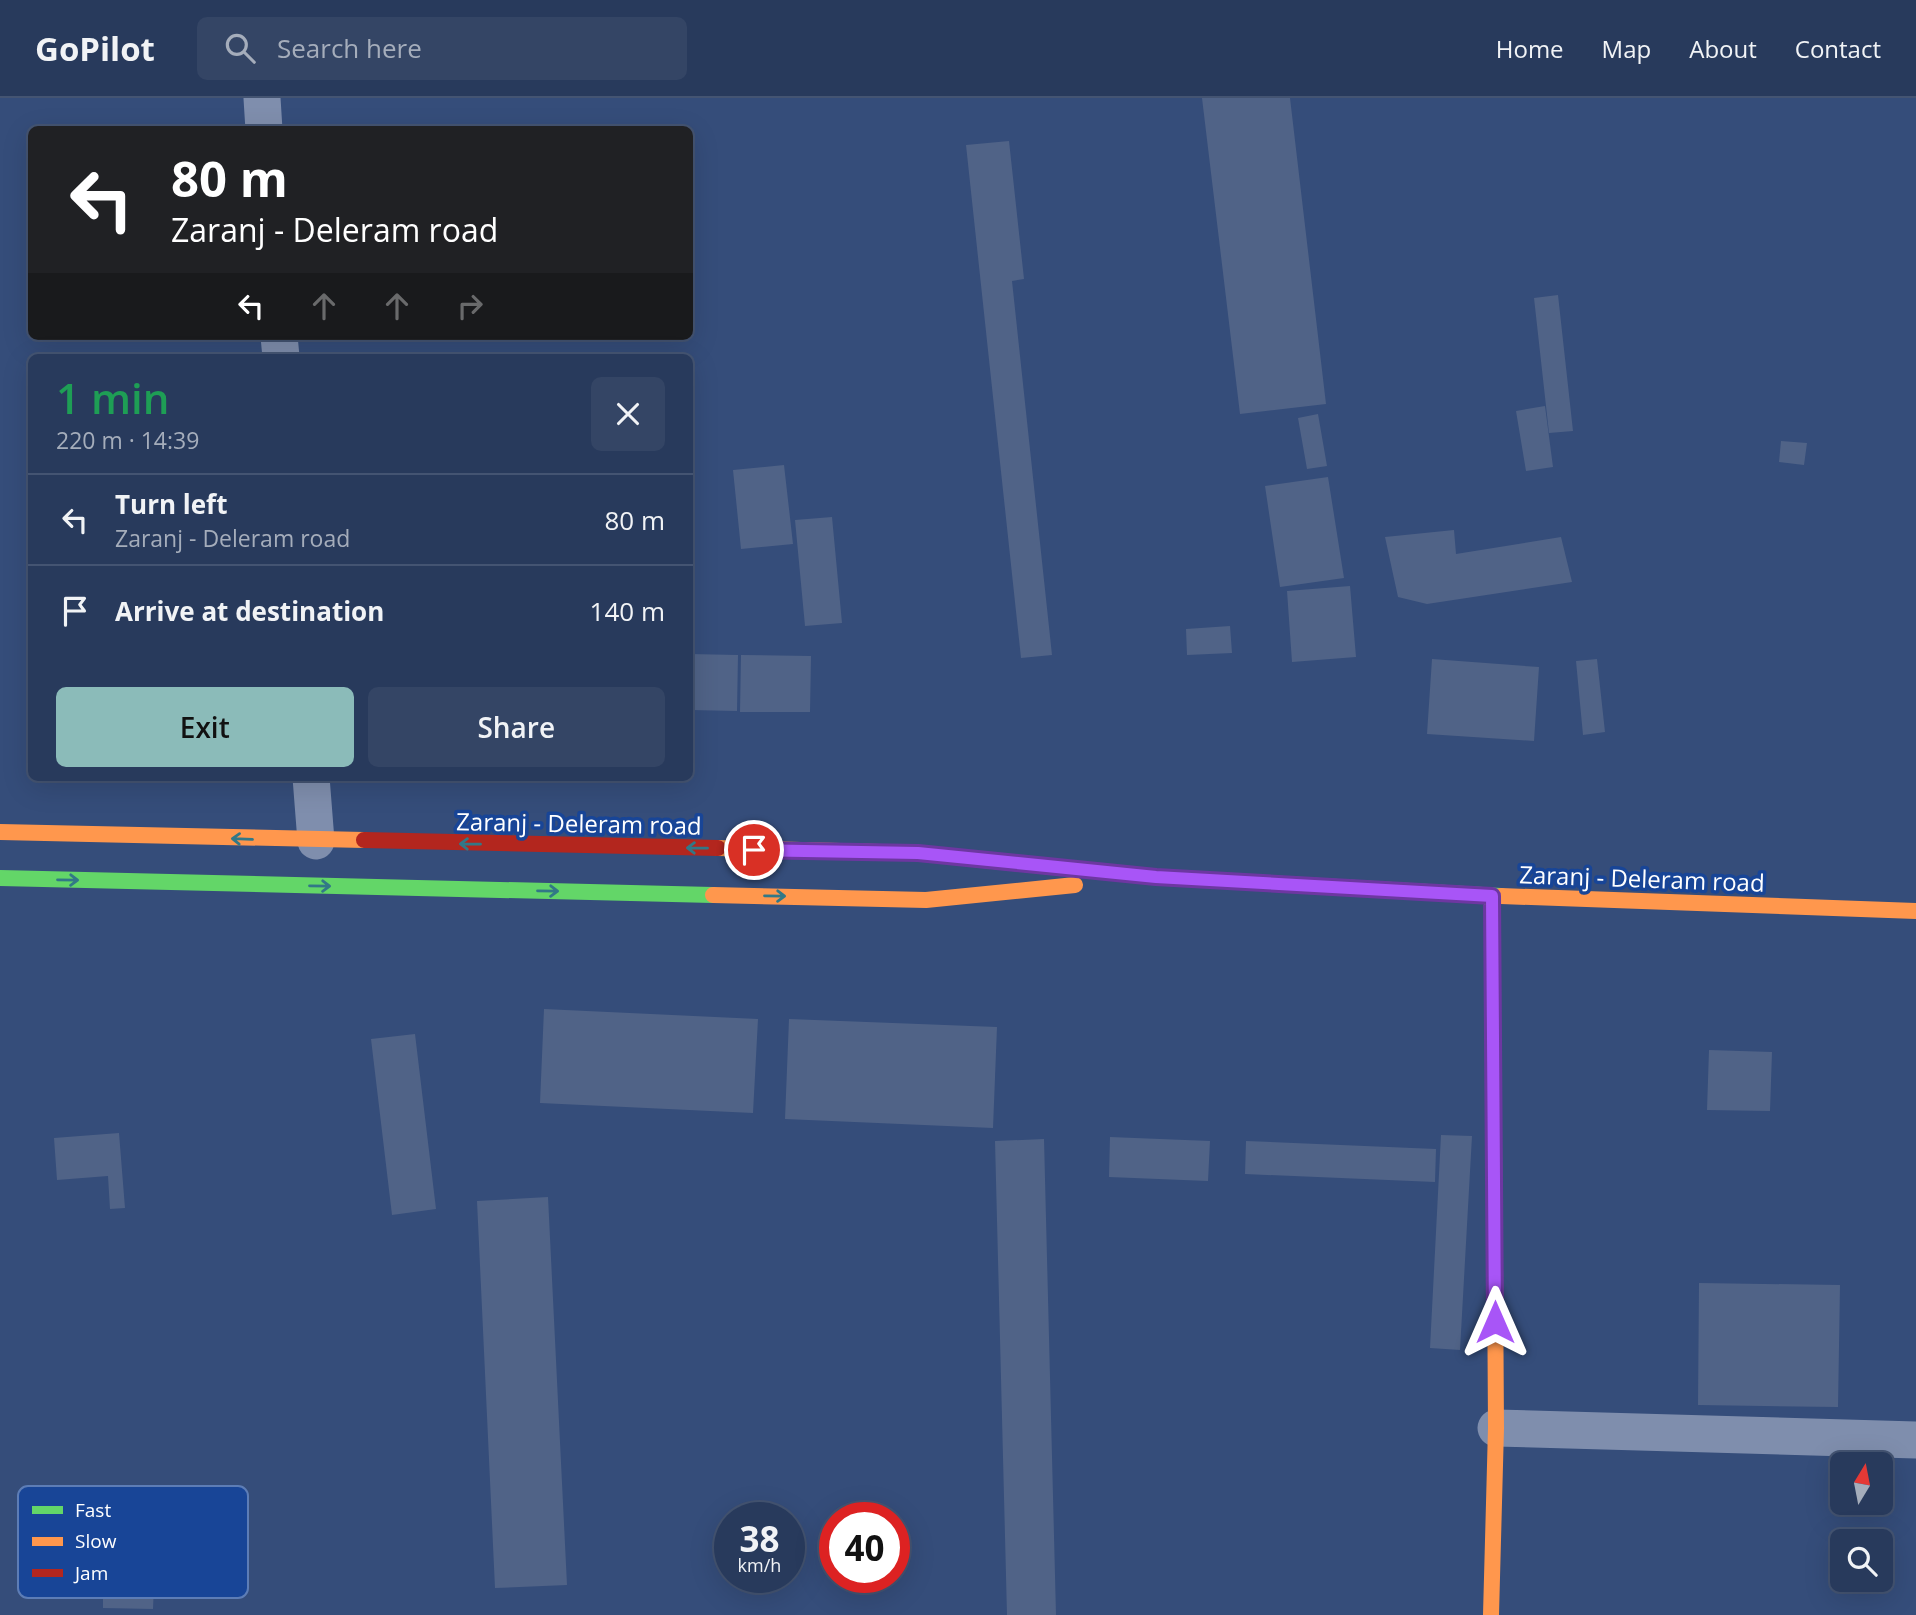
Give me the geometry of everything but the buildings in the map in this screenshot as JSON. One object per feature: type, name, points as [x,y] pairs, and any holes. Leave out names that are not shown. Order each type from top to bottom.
[{"type":"main road","name":"Zaranj - Deleram road","points":[[0,832],[918,853],[1156,877],[1492,896],[1916,911]]},
{"type":"main road","name":"Zaranj - Deleram road","points":[[0,878],[926,900],[1156,877]]},
{"type":"main road","points":[[1491,1615],[1496,1428],[1492,896]]},
{"type":"street","points":[[262,98],[264,126]]},
{"type":"street","points":[[311,781],[316,841]]},
{"type":"street","points":[[1496,1428],[1916,1440]]},
{"type":"traffic: fast","points":[[984,860],[1156,877],[1501,896]]},
{"type":"traffic: fast","points":[[0,878],[713,895]]},
{"type":"traffic: fast","points":[[1492,896],[1495,1267]]},
{"type":"traffic: slow","points":[[0,832],[364,840]]},
{"type":"traffic: slow","points":[[718,848],[918,853],[984,860]]},
{"type":"traffic: slow","points":[[713,895],[926,900],[1075,885]]},
{"type":"traffic: slow","points":[[1501,896],[1916,911]]},
{"type":"traffic: slow","points":[[1491,1615],[1496,1428],[1495,1267]]},
{"type":"traffic: jam","points":[[364,840],[718,848]]},
{"type":"route","points":[[754,850],[918,853],[1156,877],[1492,896],[1495,1322]]}]
